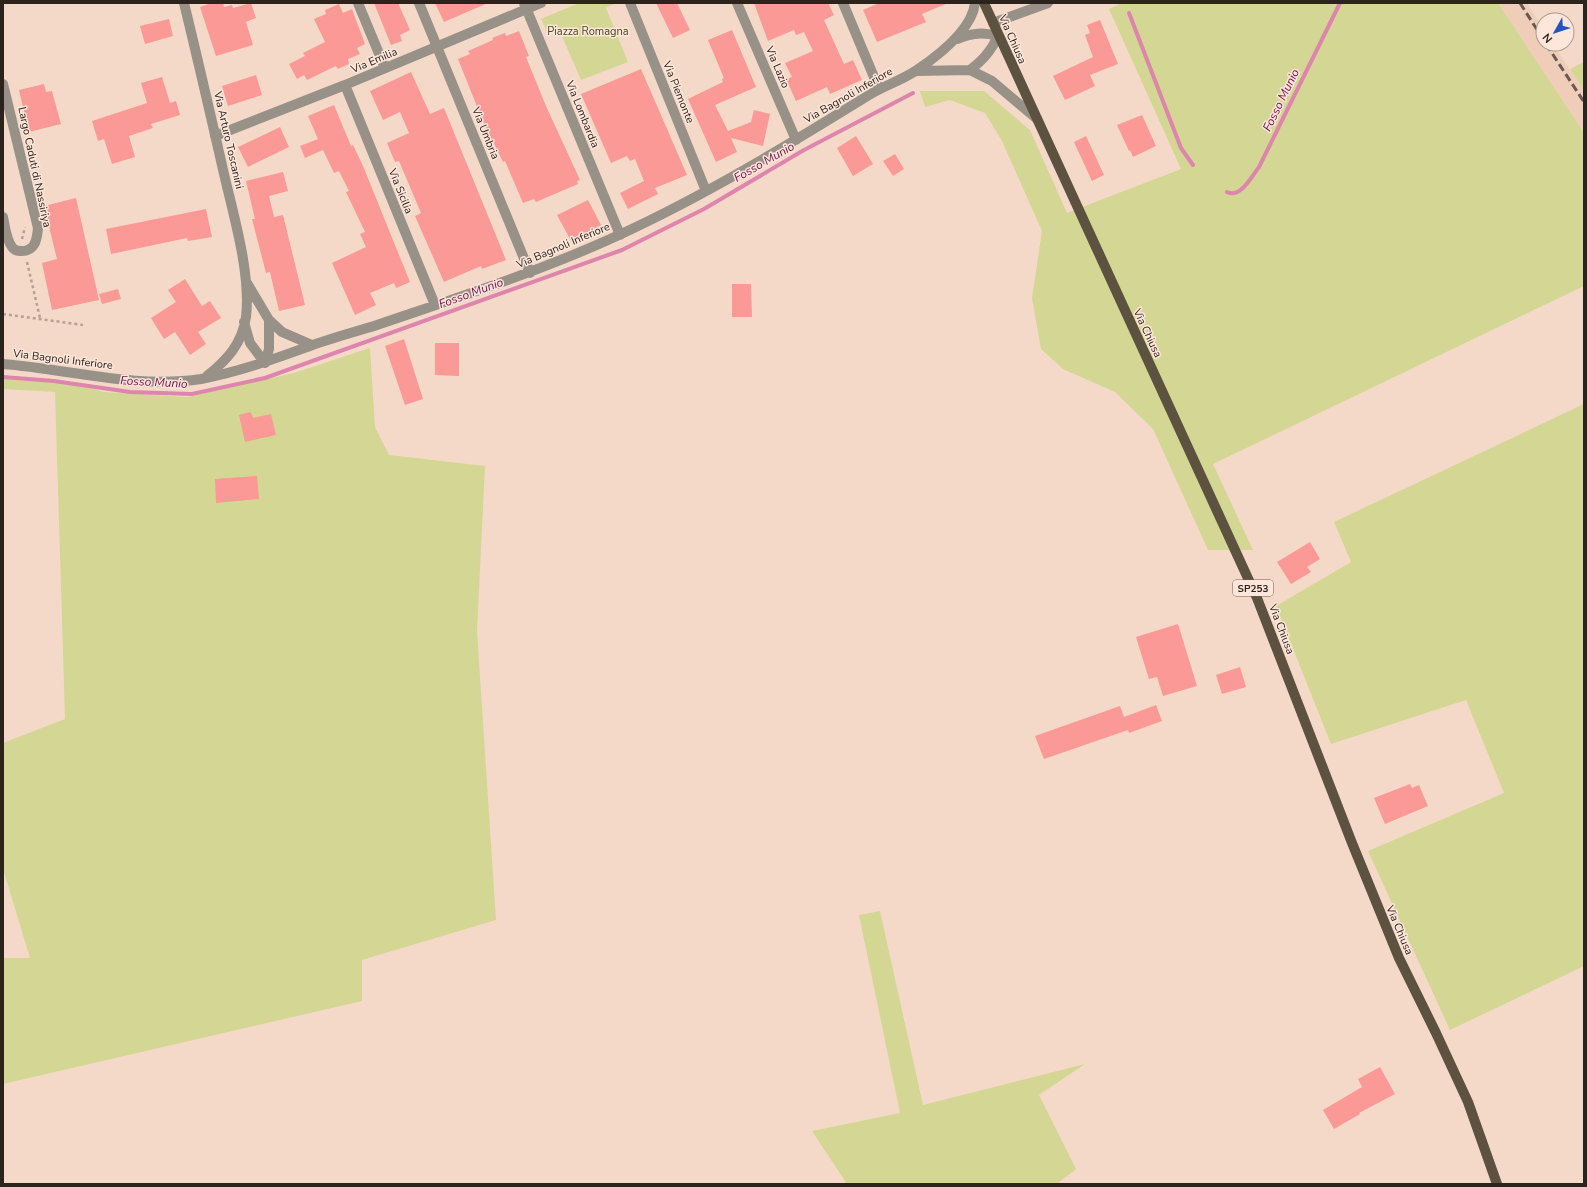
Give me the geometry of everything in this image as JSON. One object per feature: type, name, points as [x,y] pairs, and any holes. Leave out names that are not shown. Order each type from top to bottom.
[{"type":"main road","name":"Via Chiusa","points":[[984,3],[1257,598],[1352,843],[1399,958],[1468,1102],[1498,1184]]},
{"type":"street","name":"Via Arturo Toscanini","points":[[184,3],[232,208],[247,284],[244,322],[239,341],[226,361],[205,378]]},
{"type":"street","points":[[358,3],[385,68]]},
{"type":"street","name":"Via Umbria","points":[[419,3],[530,273]]},
{"type":"street","name":"Via Emilia","points":[[215,136],[345,85],[437,46],[525,6],[541,3]]},
{"type":"street","name":"Via Piemonte","points":[[630,3],[706,191]]},
{"type":"street","name":"Via Lazio","points":[[738,3],[796,140]]},
{"type":"street","points":[[843,3],[880,88]]},
{"type":"street","name":"Via Bagnoli Inferiore","points":[[3,364],[145,381],[177,382],[205,378],[265,363],[312,345],[530,273],[620,235],[706,191],[796,140],[880,88],[916,71],[953,41],[971,20],[975,3]]},
{"type":"street","points":[[992,23],[1048,3]]},
{"type":"street","name":"Via Lombardia","points":[[525,6],[620,235]]},
{"type":"street","name":"Via Bagnoli Inferiore","points":[[953,41],[969,34],[985,33],[998,36]]},
{"type":"street","points":[[970,70],[985,58],[992,49],[998,36]]},
{"type":"street","name":"Via Bagnoli Inferiore","points":[[916,71],[970,70],[992,81],[1037,119]]},
{"type":"street","name":"Largo Caduti di Nassiriya","points":[[3,84],[38,228],[38,239],[33,247],[25,251]]},
{"type":"street","name":"Via Sicilia","points":[[345,85],[435,305]]},
{"type":"street","points":[[3,217],[8,241],[16,250],[25,251]]},
{"type":"street","name":"Via Arturo Toscanini","points":[[247,284],[269,320],[282,332],[312,345]]},
{"type":"street","points":[[265,363],[269,349],[269,320]]},
{"type":"street","points":[[244,322],[250,343],[265,363]]},
{"type":"path","points":[[23,221],[25,228],[22,236],[40,318]]},
{"type":"path","points":[[3,314],[83,325]]},
{"type":"shaded area","points":[[1498,3],[1527,3],[1535,16],[1535,52],[1558,52],[1584,91],[1584,133]]},
{"type":"green space","name":"Piazza Romagna","points":[[579,3],[616,3],[606,8],[628,62],[581,80],[558,27],[547,32],[541,19]]},
{"type":"green space","points":[[1122,3],[1498,3],[1584,133],[1584,286],[1213,464],[1253,550],[1208,550],[1153,429],[1115,392],[1063,369],[1041,349],[1032,298],[1042,231],[1002,141],[985,113],[950,100],[925,107],[920,91],[984,91],[1030,130],[1067,213],[1181,169],[1109,9]]},
{"type":"green space","points":[[1584,62],[1584,91],[1570,69]]},
{"type":"green space","points":[[370,348],[375,427],[389,455],[485,466],[477,631],[496,920],[362,960],[362,1001],[3,1084],[3,958],[30,958],[3,869],[3,743],[65,719],[55,392],[3,389],[3,375],[87,387],[104,392],[188,397],[294,373]]},
{"type":"green space","points":[[1584,404],[1584,966],[1450,1030],[1368,851],[1504,793],[1466,700],[1331,744],[1276,606],[1351,562],[1334,522]]},
{"type":"green space","points":[[880,911],[923,1105],[1085,1064],[1039,1095],[1076,1169],[1057,1184],[847,1184],[812,1131],[900,1113],[859,915]]},
{"type":"building","points":[[211,3],[223,3],[224,7],[232,5],[233,8],[251,3],[256,18],[246,22],[253,45],[216,56],[200,7]]},
{"type":"building","points":[[374,3],[398,3],[410,30],[400,35],[402,41],[391,45]]},
{"type":"building","points":[[435,3],[488,3],[444,22]]},
{"type":"building","points":[[656,3],[677,3],[690,30],[673,38]]},
{"type":"building","points":[[754,3],[828,3],[834,15],[824,20],[844,64],[853,60],[862,80],[830,94],[827,87],[796,101],[786,79],[792,77],[785,63],[813,51],[804,32],[796,35],[794,30],[768,41]]},
{"type":"building","points":[[879,3],[948,3],[922,14],[926,22],[877,42],[863,10]]},
{"type":"building","points":[[339,4],[343,13],[352,9],[365,44],[357,48],[360,54],[348,59],[349,64],[338,69],[336,66],[307,80],[304,75],[297,79],[289,64],[305,56],[303,53],[325,42],[314,19],[326,14],[325,10]]},
{"type":"building","points":[[169,19],[173,36],[145,44],[140,26]]},
{"type":"building","points":[[1100,20],[1118,64],[1090,75],[1095,86],[1065,100],[1053,76],[1093,57],[1085,35],[1090,33],[1087,25]]},
{"type":"building","points":[[732,30],[756,87],[715,105],[728,131],[751,122],[754,110],[770,114],[763,146],[731,138],[737,152],[716,162],[688,99],[723,82],[722,79],[724,78],[708,40]]},
{"type":"building","points":[[519,31],[529,56],[526,57],[546,106],[580,180],[577,181],[578,184],[536,202],[534,199],[523,203],[505,161],[503,162],[482,119],[458,59],[470,54],[468,51],[493,40],[492,38],[505,33],[506,36]]},
{"type":"building","points":[[641,69],[687,175],[655,188],[658,194],[628,209],[620,193],[644,181],[635,159],[630,161],[627,156],[611,163],[581,94]]},
{"type":"building","points":[[411,72],[430,114],[444,108],[506,260],[482,269],[481,266],[444,282],[415,216],[421,213],[399,161],[395,162],[387,143],[409,133],[400,112],[383,120],[370,91]]},
{"type":"building","points":[[256,75],[262,95],[228,106],[222,86]]},
{"type":"building","points":[[162,77],[170,103],[176,101],[180,115],[151,124],[153,128],[129,136],[135,157],[112,164],[104,139],[98,141],[92,121],[147,103],[141,83]]},
{"type":"building","points":[[44,84],[46,92],[52,91],[61,124],[29,132],[19,90]]},
{"type":"building","points":[[334,105],[351,146],[353,145],[363,166],[410,282],[396,288],[394,283],[370,293],[376,305],[355,315],[332,263],[366,247],[360,234],[365,232],[346,192],[349,191],[339,171],[334,173],[323,150],[305,158],[300,146],[318,139],[308,116]]},
{"type":"building","points":[[1142,115],[1156,146],[1133,157],[1117,125]]},
{"type":"building","points":[[280,127],[289,147],[248,167],[238,147]]},
{"type":"building","points":[[856,136],[873,164],[853,176],[837,148]]},
{"type":"building","points":[[1086,136],[1104,175],[1092,181],[1074,142]]},
{"type":"building","points":[[895,154],[904,169],[893,176],[883,161]]},
{"type":"building","points":[[283,172],[288,191],[269,196],[274,217],[283,215],[305,305],[279,311],[270,272],[266,273],[252,219],[255,219],[246,181]]},
{"type":"building","points":[[76,198],[99,300],[52,310],[42,263],[57,259],[44,206]]},
{"type":"building","points":[[588,200],[601,225],[571,241],[557,215]]},
{"type":"building","points":[[206,209],[212,237],[188,241],[187,238],[111,254],[106,229]]},
{"type":"building","points":[[185,279],[202,306],[210,301],[221,318],[198,332],[206,344],[190,355],[175,332],[164,339],[151,318],[176,302],[168,290]]},
{"type":"building","points":[[732,284],[751,284],[752,317],[732,317]]},
{"type":"building","points":[[118,289],[121,299],[102,304],[99,294]]},
{"type":"building","points":[[404,339],[423,399],[405,405],[385,346]]},
{"type":"building","points":[[435,343],[459,343],[459,376],[435,375]]},
{"type":"building","points":[[251,412],[253,418],[271,414],[276,435],[245,442],[239,415]]},
{"type":"building","points":[[257,476],[259,499],[216,503],[215,479]]},
{"type":"building","points":[[1310,542],[1320,559],[1307,567],[1311,572],[1291,584],[1277,562]]},
{"type":"building","points":[[1178,624],[1197,686],[1163,696],[1157,677],[1149,679],[1136,637]]},
{"type":"building","points":[[1240,667],[1246,687],[1222,694],[1216,675]]},
{"type":"building","points":[[1156,705],[1162,721],[1129,733],[1128,730],[1044,759],[1035,736],[1120,706],[1124,717]]},
{"type":"building","points":[[1410,784],[1412,788],[1419,785],[1428,806],[1385,824],[1374,798]]},
{"type":"building","points":[[1380,1067],[1395,1094],[1359,1113],[1360,1114],[1334,1129],[1323,1110],[1362,1087],[1358,1079]]},
{"type":"waterway","name":"Fosso Munio","points":[[1227,192],[1232,193],[1241,190],[1259,167],[1340,3]]},
{"type":"waterway","name":"Fosso Munio","points":[[1129,13],[1181,148],[1193,165]]},
{"type":"waterway","name":"Fosso Munio","points":[[3,377],[54,381],[130,392],[192,394],[265,378],[622,250],[704,209],[804,150],[913,93]]},
{"type":"railway","points":[[1520,3],[1535,26]]},
{"type":"railway","points":[[1551,52],[1584,102]]}]
